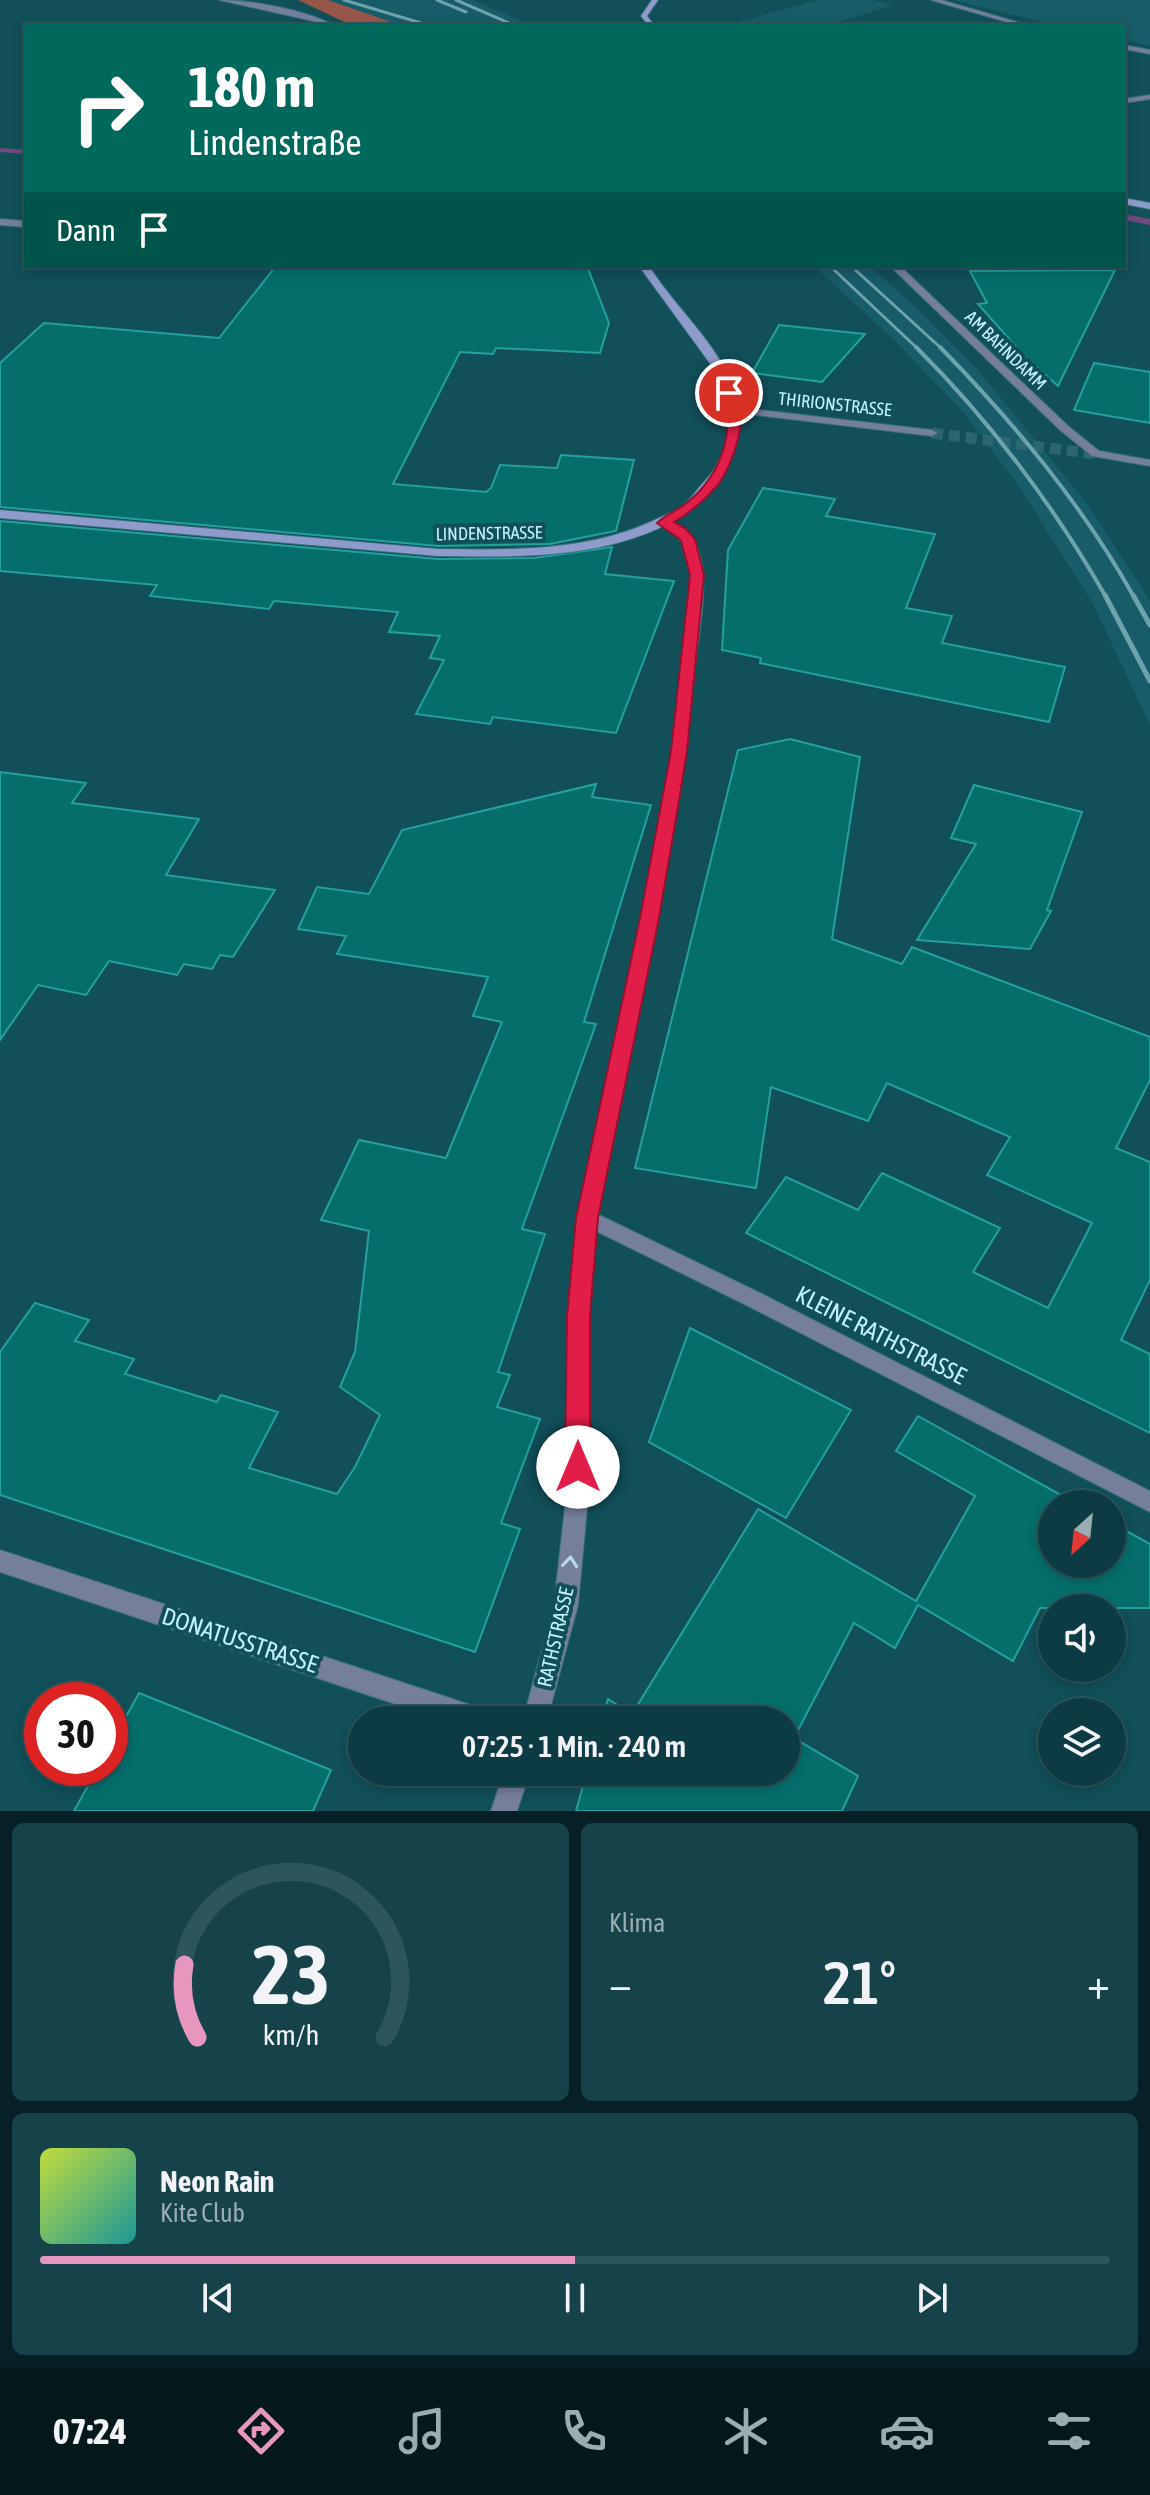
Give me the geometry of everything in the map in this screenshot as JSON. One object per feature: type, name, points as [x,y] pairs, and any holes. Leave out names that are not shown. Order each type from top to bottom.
[{"type":"street","points":[[222,0],[271,4],[327,24]]},
{"type":"street","points":[[650,24],[644,16],[655,0]]},
{"type":"street","points":[[934,0],[1021,24]]},
{"type":"street","points":[[1126,47],[1150,52]]},
{"type":"street","points":[[1126,101],[1147,99]]},
{"type":"street","points":[[1126,201],[1150,206]]},
{"type":"street","points":[[0,222],[24,224]]},
{"type":"street","points":[[0,233],[11,223]]},
{"type":"street","points":[[645,268],[654,285],[701,342],[722,376],[735,410]]},
{"type":"street","name":"AM BAHNDAMM","points":[[897,268],[1064,428],[1096,454],[1150,463]]},
{"type":"street","name":"THIRIONSTRASSE","points":[[735,410],[932,433]]},
{"type":"street","name":"LINDENSTRASSE","points":[[0,514],[466,554],[575,547],[624,538],[664,523],[693,505],[714,481],[732,440],[735,410]]},
{"type":"street","name":"RATHSTRASSE","points":[[539,1706],[566,1605],[577,1498],[579,1316],[587,1218],[650,918],[679,751],[697,575],[688,539],[681,531],[664,523]]},
{"type":"street","name":"KLEINE RATHSTRASSE","points":[[587,1218],[753,1299],[1150,1502]]},
{"type":"street","name":"DONATUSSTRASSE","points":[[0,1561],[438,1706]]},
{"type":"street","points":[[504,1811],[512,1786]]},
{"type":"shaded area","points":[[298,0],[328,0],[397,24],[349,24]]},
{"type":"shaded area","points":[[328,0],[473,0],[529,24],[397,24]]},
{"type":"shaded area","points":[[818,0],[873,0],[893,5],[834,24],[730,24]]},
{"type":"shaded area","points":[[953,0],[1150,0],[1150,46],[1126,40],[1126,24],[1049,24]]},
{"type":"shaded area","points":[[816,268],[872,268],[978,370],[1089,506],[1150,601],[1150,725],[1093,604],[1018,485],[964,413],[894,340]]},
{"type":"building","points":[[274,268],[588,268],[609,323],[600,353],[496,348],[493,354],[460,352],[393,484],[486,492],[491,488],[500,465],[557,468],[561,455],[634,460],[616,531],[550,544],[438,546],[0,507],[0,363],[44,323],[219,338]]},
{"type":"building","points":[[1115,270],[1058,386],[1026,358],[978,304],[987,303],[970,271]]},
{"type":"building","points":[[779,325],[865,334],[822,382],[752,373]]},
{"type":"building","points":[[1094,363],[1150,372],[1150,423],[1074,410]]},
{"type":"building","points":[[763,488],[835,499],[826,516],[935,534],[906,608],[952,616],[942,643],[1065,667],[1049,722],[760,663],[761,658],[722,650],[728,550]]},
{"type":"building","points":[[0,521],[438,559],[534,558],[612,547],[605,574],[674,581],[616,733],[493,717],[490,724],[416,714],[444,660],[430,658],[440,636],[389,632],[398,612],[274,601],[269,609],[150,596],[157,585],[0,571]]},
{"type":"building","points":[[790,739],[860,757],[832,939],[902,964],[912,947],[1150,1037],[1150,1080],[1116,1148],[1150,1162],[1150,1280],[1121,1340],[1150,1354],[1150,1433],[746,1233],[786,1177],[858,1210],[882,1173],[1000,1228],[973,1272],[1048,1308],[1092,1223],[987,1175],[1010,1137],[887,1083],[868,1121],[771,1087],[756,1188],[635,1168],[738,750]]},
{"type":"building","points":[[0,772],[86,783],[72,803],[199,819],[166,875],[275,890],[233,957],[220,955],[212,969],[184,964],[177,975],[109,961],[86,995],[38,985],[0,1040]]},
{"type":"building","points":[[596,784],[592,797],[651,805],[584,1022],[596,1024],[522,1229],[545,1234],[498,1372],[510,1375],[497,1407],[540,1419],[501,1523],[520,1529],[475,1652],[0,1495],[0,1352],[35,1303],[89,1320],[75,1341],[134,1359],[125,1374],[217,1402],[221,1395],[278,1412],[249,1468],[337,1494],[355,1467],[380,1415],[340,1387],[355,1352],[369,1231],[321,1220],[359,1140],[446,1158],[502,1022],[473,1016],[488,977],[337,954],[346,936],[298,929],[317,887],[369,894],[402,830]]},
{"type":"building","points":[[974,785],[1082,812],[1047,910],[1051,911],[1030,949],[917,940],[976,844],[951,838]]},
{"type":"building","points":[[690,1328],[851,1410],[786,1518],[649,1442]]},
{"type":"building","points":[[918,1416],[1052,1490],[1038,1490],[1038,1578],[1126,1578],[1126,1531],[1150,1544],[1150,1608],[1126,1608],[1126,1594],[1038,1594],[1038,1612],[1013,1661],[918,1605],[895,1648],[854,1623],[800,1726],[800,1706],[637,1706],[758,1509],[916,1601],[975,1496],[896,1451]]},
{"type":"building","points":[[139,1693],[331,1770],[313,1811],[74,1811],[88,1786],[128,1786],[128,1713]]},
{"type":"building","points":[[608,1699],[619,1706],[606,1706]]},
{"type":"building","points":[[800,1742],[858,1776],[842,1811],[576,1811],[583,1786],[800,1786]]},
{"type":"waterway","points":[[0,150],[24,152]]},
{"type":"waterway","points":[[1126,217],[1150,222]]},
{"type":"tunnel","points":[[932,433],[1096,454]]},
{"type":"railway","points":[[344,0],[424,24]]},
{"type":"railway","points":[[437,0],[466,12]]},
{"type":"railway","points":[[456,0],[511,24]]},
{"type":"railway","points":[[832,268],[917,348]]},
{"type":"railway","points":[[853,268],[941,348]]},
{"type":"railway","points":[[917,348],[970,404],[1043,497],[1106,597]]},
{"type":"railway","points":[[941,348],[1045,466],[1092,529],[1134,597]]},
{"type":"railway","points":[[1105,595],[1150,681]]},
{"type":"railway","points":[[1133,595],[1150,625]]},
{"type":"route","points":[[578,1467],[579,1316],[587,1218],[650,918],[679,751],[697,575],[688,539],[681,531],[664,523],[693,505],[714,481],[727,458],[735,426],[735,410],[729,393]]}]
